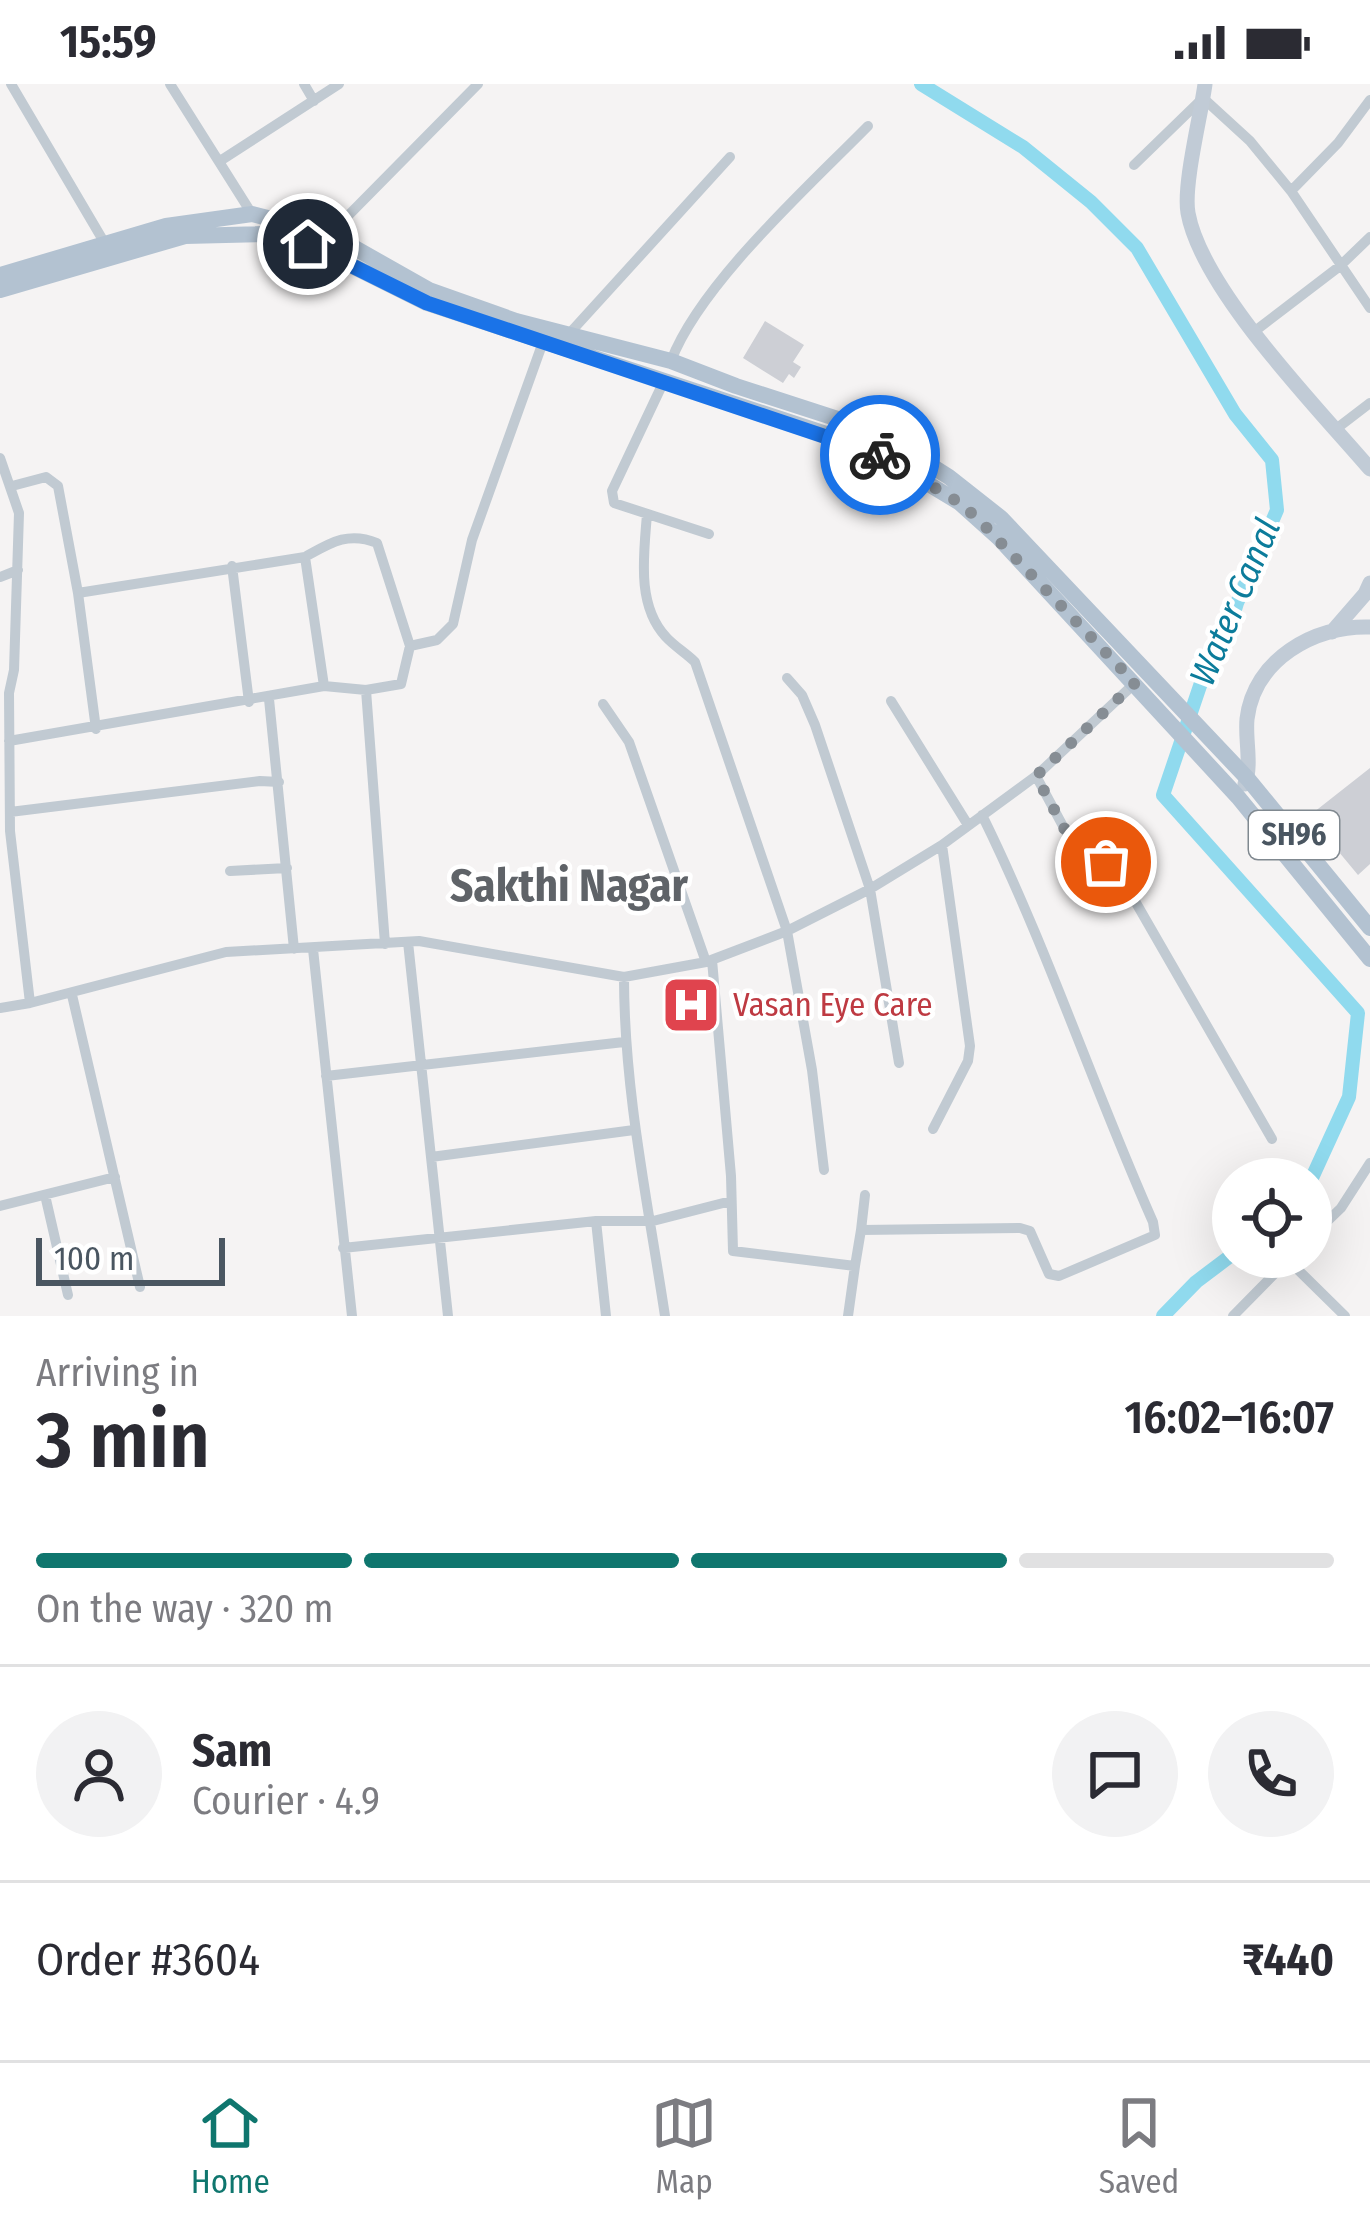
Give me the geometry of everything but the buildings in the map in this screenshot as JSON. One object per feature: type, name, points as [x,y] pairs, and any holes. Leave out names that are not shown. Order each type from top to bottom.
[{"type":"main road","name":"SH96","points":[[109,250],[166,226],[252,214],[330,234],[429,290],[516,321],[671,361],[878,432],[891,451],[986,526],[1135,683],[1215,743],[1370,928]]},
{"type":"main road","name":"SH96","points":[[1,278],[185,236],[264,234],[308,244],[427,303],[868,448],[891,451],[949,477],[1001,518],[1165,702],[1202,759],[1370,959]]},
{"type":"street","points":[[11,84],[109,250]]},
{"type":"street","points":[[170,84],[252,214]]},
{"type":"street","points":[[304,84],[314,101]]},
{"type":"street","points":[[220,161],[339,84]]},
{"type":"street","points":[[452,84],[464,98]]},
{"type":"street","points":[[330,234],[478,84]]},
{"type":"street","points":[[1134,165],[1204,91]]},
{"type":"street","points":[[1204,91],[1291,191],[1370,308]]},
{"type":"street","points":[[1204,91],[1187,208],[1200,253],[1255,331],[1370,469]]},
{"type":"street","points":[[1291,191],[1338,143],[1370,100]]},
{"type":"street","points":[[671,361],[683,329],[779,216],[868,126]]},
{"type":"street","points":[[568,335],[730,157]]},
{"type":"street","points":[[1255,331],[1340,266],[1370,236]]},
{"type":"street","points":[[410,646],[437,640],[453,624],[472,540],[543,342]]},
{"type":"street","points":[[664,381],[612,491],[614,503],[709,534]]},
{"type":"street","points":[[1336,429],[1370,404]]},
{"type":"street","points":[[0,458],[20,513],[14,670],[9,692],[10,812],[30,1003]]},
{"type":"street","points":[[13,486],[46,477],[58,486],[96,729]]},
{"type":"street","points":[[647,514],[644,583],[654,619],[666,638],[695,662],[787,931],[824,1170]]},
{"type":"street","points":[[9,741],[324,686],[366,690],[401,684],[410,646],[376,543],[363,537],[338,538],[305,557],[78,593]]},
{"type":"street","points":[[305,557],[324,686]]},
{"type":"street","points":[[232,566],[249,702]]},
{"type":"street","points":[[0,577],[17,570]]},
{"type":"street","points":[[1329,635],[1370,583]]},
{"type":"street","points":[[1238,797],[1248,779],[1247,716],[1264,669],[1298,644],[1370,627]]},
{"type":"street","points":[[0,674],[14,670]]},
{"type":"street","points":[[787,678],[802,695],[815,724],[870,889],[899,1063]]},
{"type":"street","points":[[0,1008],[72,995],[165,965],[226,952],[408,942],[624,976],[709,961],[787,931],[870,889],[942,844],[1036,776],[1135,683]]},
{"type":"street","points":[[366,690],[385,944]]},
{"type":"street","points":[[269,699],[294,950]]},
{"type":"street","points":[[891,701],[968,825]]},
{"type":"street","points":[[603,704],[629,742],[709,961],[733,1251],[855,1266]]},
{"type":"street","points":[[1036,776],[1078,854],[1106,862],[1120,875],[1272,1139]]},
{"type":"street","points":[[10,812],[279,782]]},
{"type":"street","points":[[861,1230],[1020,1228],[1030,1231],[1037,1242],[1048,1274],[1059,1276],[1155,1235],[1154,1222],[1107,1118],[1028,909],[982,815]]},
{"type":"street","points":[[933,1129],[968,1060],[970,1046],[942,844]]},
{"type":"street","points":[[230,872],[287,868]]},
{"type":"street","points":[[408,942],[448,1316]]},
{"type":"street","points":[[313,949],[352,1316]]},
{"type":"street","points":[[624,976],[624,1042],[634,1130],[653,1221],[665,1316]]},
{"type":"street","points":[[72,995],[140,1287]]},
{"type":"street","points":[[326,1076],[624,1042]]},
{"type":"street","points":[[431,1157],[634,1130]]},
{"type":"street","points":[[1332,1217],[1370,1163]]},
{"type":"street","points":[[0,1206],[115,1177]]},
{"type":"street","points":[[45,1195],[68,1295]]},
{"type":"street","points":[[848,1316],[865,1195]]},
{"type":"street","points":[[343,1247],[596,1221],[653,1221],[731,1201]]},
{"type":"street","points":[[596,1221],[607,1316]]},
{"type":"street","points":[[1233,1316],[1270,1278]]},
{"type":"street","points":[[1308,1278],[1345,1316]]},
{"type":"waterway","name":"Water Canal","points":[[921,84],[1023,147],[1091,202],[1137,248],[1235,414],[1272,460],[1277,510],[1224,646],[1203,677],[1163,795],[1358,1013],[1349,1097],[1321,1158]]},
{"type":"waterway","name":"Water Canal","points":[[1163,1316],[1212,1270]]},
{"type":"way so far","points":[[880,455],[960,503],[1135,683],[1036,776],[1078,854],[1106,862]]},
{"type":"place","name":"Vasan Eye Care","points":[[691,1005]]},
{"type":"district","name":"Sakthi Nagar","points":[[569,886]]},
{"type":"route","points":[[308,244],[427,303],[880,455]]}]
